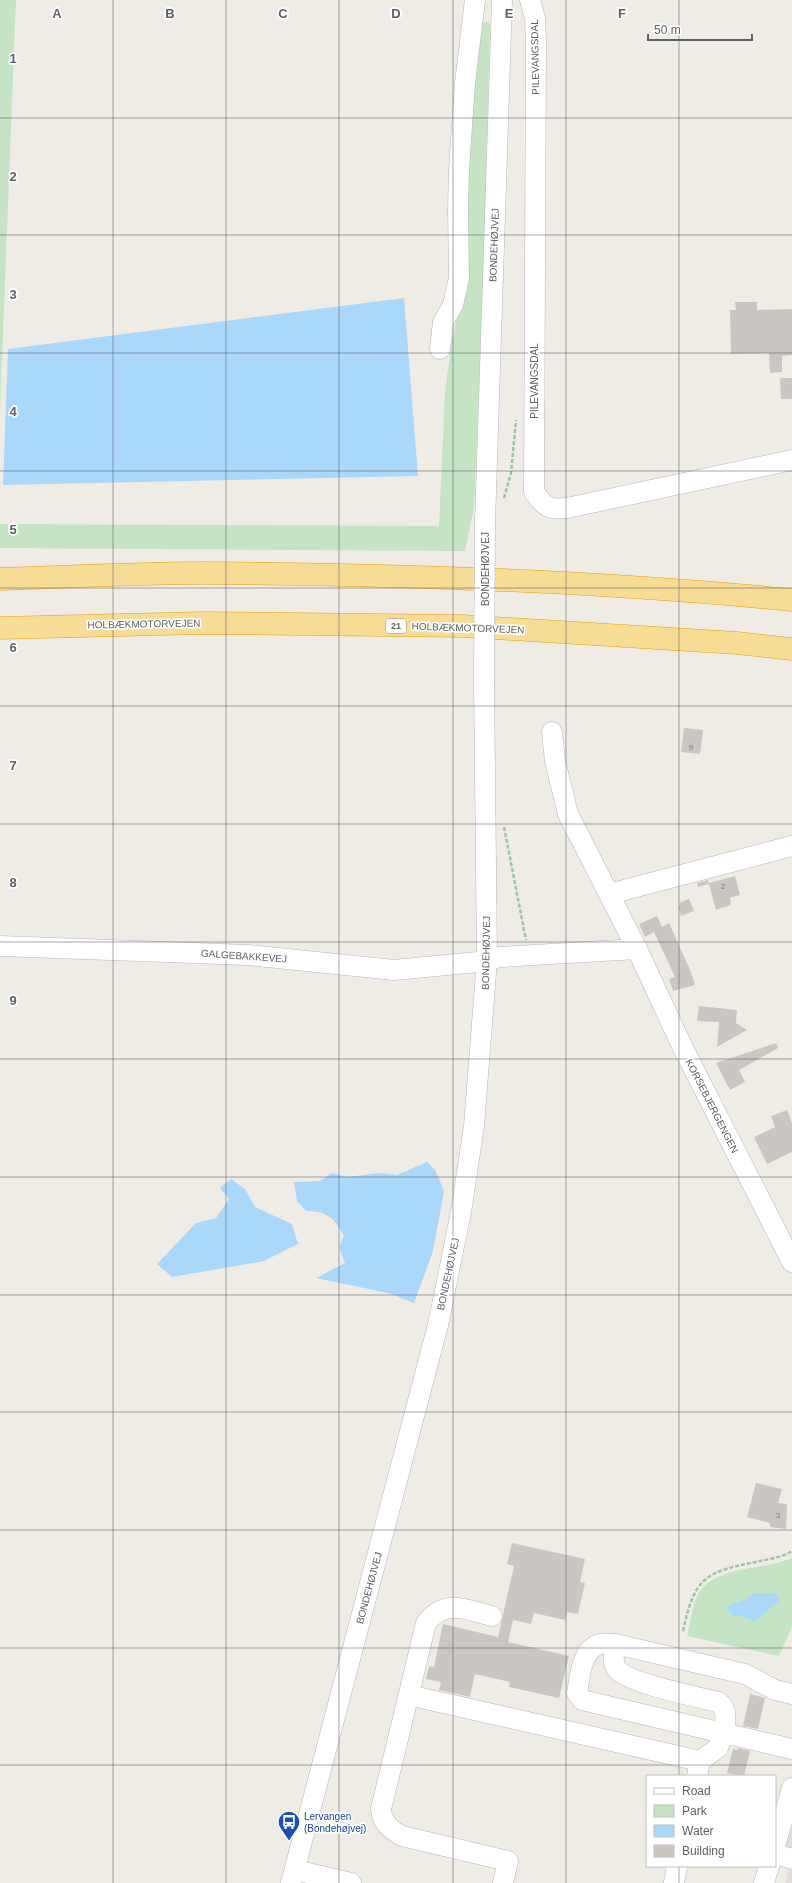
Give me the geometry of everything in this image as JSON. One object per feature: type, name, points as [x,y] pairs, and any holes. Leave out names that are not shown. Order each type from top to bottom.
[{"type":"highway","points":[[0,578],[202,574],[462,577],[742,595],[792,600]]},
{"type":"highway","name":"HOLBÆKMOTORVEJEN","points":[[0,628],[202,623],[462,626],[737,643],[792,649]]},
{"type":"street","points":[[440,349],[444,322],[453,305],[458,278],[458,210],[460,169],[466,83],[475,0]]},
{"type":"street","name":"BONDEHØJVEJ","points":[[293,1877],[441,1310],[461,1212],[474,1126],[487,960],[484,681],[485,522],[502,0]]},
{"type":"street","name":"PILEVANGSDAL","points":[[530,0],[535,18],[536,43],[534,492],[542,503],[552,509],[567,508],[792,460]]},
{"type":"street","name":"KORSEBJERGENGEN","points":[[552,732],[555,761],[568,814],[637,949],[683,1048],[792,1262]]},
{"type":"street","points":[[609,894],[792,846]]},
{"type":"street","name":"GALGEBAKKEVEJ","points":[[0,946],[248,955],[394,970],[487,960]]},
{"type":"street","points":[[487,960],[501,957],[637,949]]},
{"type":"street","points":[[492,1616],[450,1607],[441,1609],[433,1614],[426,1623],[382,1802],[381,1817],[391,1829],[402,1836],[508,1861],[503,1883]]},
{"type":"street","points":[[792,1694],[775,1690],[745,1674],[615,1644],[600,1644],[590,1649],[584,1660],[577,1692],[582,1700],[792,1749]]},
{"type":"street","points":[[408,1695],[699,1768],[718,1748],[726,1715],[722,1705],[718,1702],[636,1681],[623,1675],[616,1668],[613,1657],[615,1644]]},
{"type":"street","points":[[776,1843],[792,1788]]},
{"type":"street","points":[[776,1854],[792,1859]]},
{"type":"street","points":[[674,1883],[677,1867]]},
{"type":"street","points":[[764,1883],[769,1867]]},
{"type":"street","points":[[293,1877],[351,1883]]},
{"type":"path","points":[[503,823],[530,956]]},
{"type":"path","points":[[683,1631],[692,1596],[697,1587],[708,1577],[726,1569],[773,1558],[792,1551]]},
{"type":"shaded area","points":[[792,1811],[792,1883],[786,1883],[789,1865],[778,1862]]},
{"type":"green space","points":[[0,0],[16,0],[0,410]]},
{"type":"green space","points":[[489,22],[483,282],[474,508],[465,551],[0,548],[0,524],[439,526],[445,393],[451,345],[461,302],[462,218],[481,23]]},
{"type":"green space","points":[[792,1558],[792,1627],[779,1656],[687,1636],[695,1600],[701,1590],[709,1582],[731,1572],[769,1565]]},
{"type":"water","points":[[404,298],[418,476],[3,485],[8,349]]},
{"type":"water","points":[[427,1162],[435,1170],[444,1191],[433,1251],[414,1303],[388,1293],[316,1278],[345,1263],[339,1247],[344,1236],[330,1217],[314,1211],[306,1211],[297,1201],[294,1182],[320,1181],[332,1173],[348,1177],[379,1173],[397,1175]]},
{"type":"water","points":[[231,1179],[245,1189],[255,1207],[292,1224],[298,1244],[264,1261],[172,1277],[157,1264],[196,1223],[216,1218],[229,1199],[220,1188]]},
{"type":"water","points":[[753,1593],[776,1593],[779,1601],[755,1621],[740,1616],[733,1616],[728,1611],[727,1606],[745,1600]]},
{"type":"building","points":[[735,302],[757,302],[757,310],[792,309],[792,355],[782,356],[782,372],[770,373],[769,353],[731,354],[730,310],[736,310]]},
{"type":"building","points":[[780,378],[792,378],[792,399],[781,399]]},
{"type":"building","points":[[684,728],[703,730],[700,754],[681,752]]},
{"type":"building","points":[[735,876],[740,895],[730,898],[731,905],[716,910],[709,884],[698,887],[697,883],[708,880],[709,883]]},
{"type":"building","points":[[689,899],[694,911],[681,916],[678,906],[680,905],[679,903]]},
{"type":"building","points":[[657,916],[662,927],[669,923],[691,972],[695,985],[673,991],[669,979],[675,977],[654,932],[645,937],[639,924]]},
{"type":"building","points":[[699,1006],[737,1010],[736,1023],[747,1030],[717,1047],[719,1022],[697,1021]]},
{"type":"building","points":[[776,1043],[778,1048],[739,1070],[745,1082],[730,1090],[716,1063]]},
{"type":"building","points":[[787,1110],[792,1123],[792,1152],[767,1164],[754,1137],[775,1127],[771,1116]]},
{"type":"building","points":[[756,1483],[782,1489],[778,1503],[787,1504],[786,1529],[770,1527],[770,1523],[747,1517]]},
{"type":"building","points":[[512,1543],[585,1559],[580,1582],[585,1583],[578,1614],[567,1612],[565,1620],[534,1613],[531,1624],[513,1620],[508,1642],[569,1656],[559,1698],[509,1687],[510,1682],[475,1674],[470,1697],[439,1690],[441,1682],[426,1679],[429,1666],[434,1667],[443,1624],[498,1637],[514,1566],[507,1564]]},
{"type":"building","points":[[750,1694],[765,1698],[758,1729],[743,1726]]},
{"type":"building","points":[[738,1748],[750,1751],[744,1775],[727,1773],[733,1749],[738,1750]]},
{"type":"place","name":"Lervangen (Bondehøjvej)","points":[[289,1842]]}]
